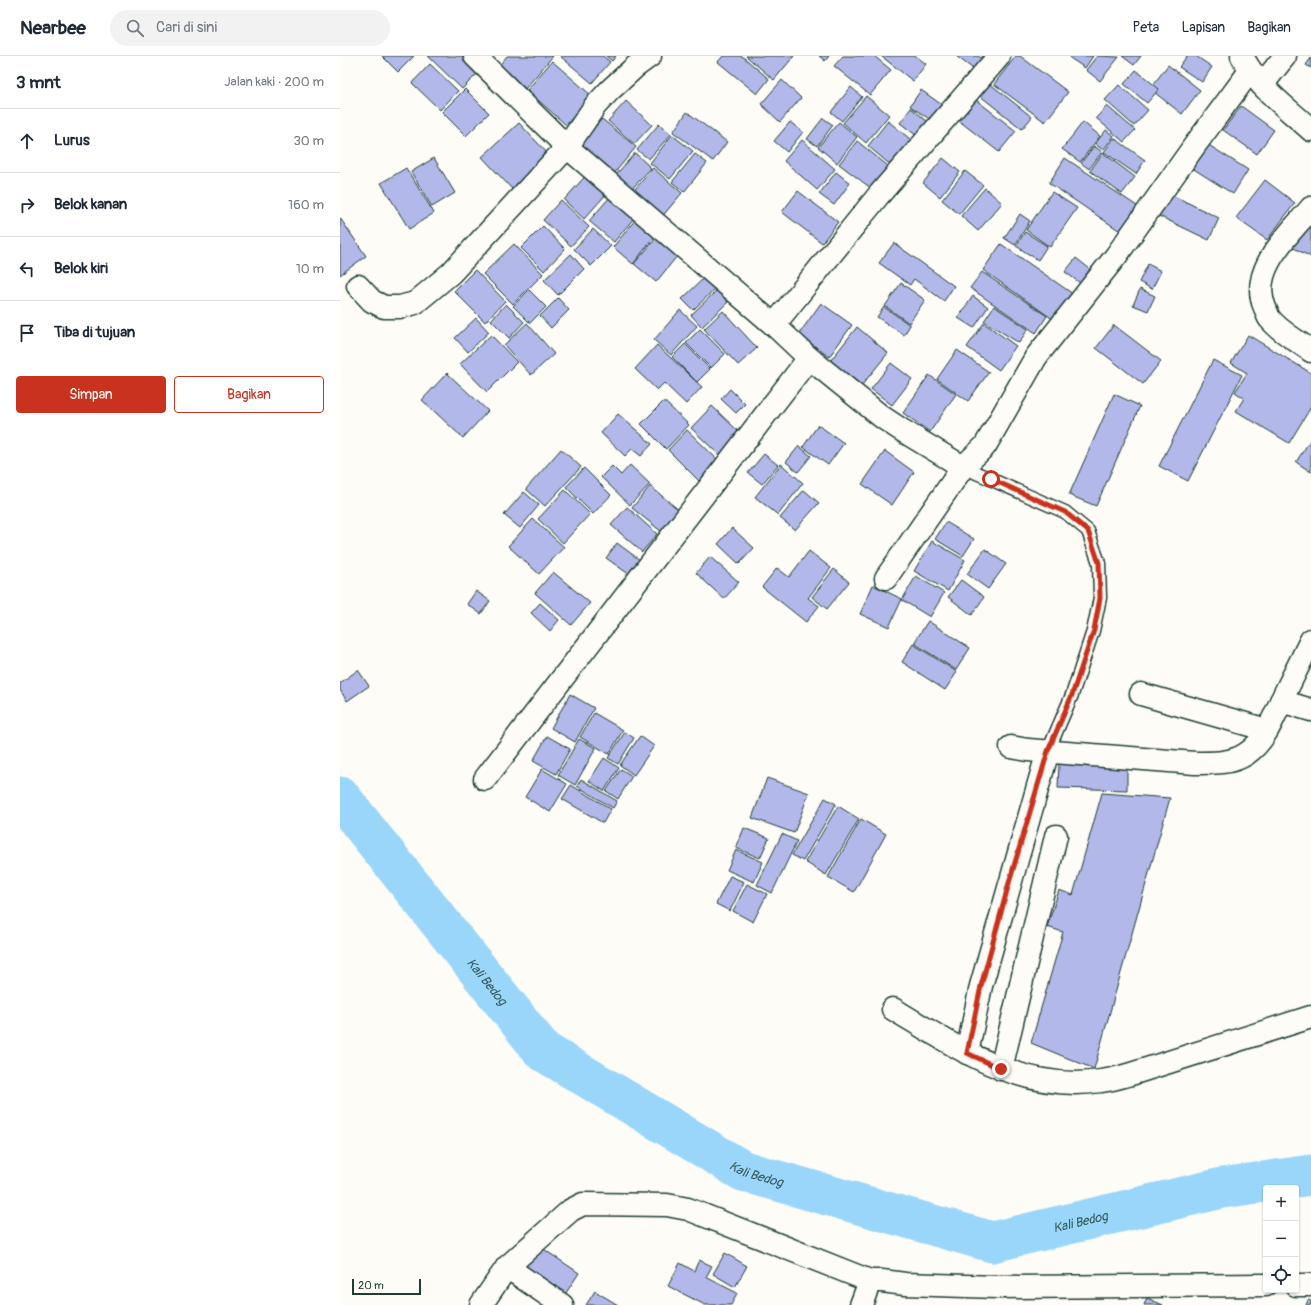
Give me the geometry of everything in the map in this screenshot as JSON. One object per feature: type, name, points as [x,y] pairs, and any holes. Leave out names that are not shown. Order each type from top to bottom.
[{"type":"street","points":[[475,56],[567,147],[774,325],[809,358],[882,417],[963,467]]},
{"type":"street","points":[[358,286],[372,301],[384,306],[400,307],[415,303],[451,273],[567,147],[595,106],[610,90],[650,56]]},
{"type":"street","points":[[774,325],[878,196],[999,56]]},
{"type":"street","points":[[886,578],[963,467],[985,446],[1036,358],[1116,256],[1194,145],[1251,71],[1285,56]]},
{"type":"street","points":[[1251,71],[1276,100],[1311,130]]},
{"type":"street","points":[[1311,208],[1276,249],[1268,263],[1261,286],[1263,303],[1269,318],[1277,327],[1311,351]]},
{"type":"street","points":[[485,779],[809,358]]},
{"type":"street","points":[[1011,747],[1028,750],[1195,763],[1230,761],[1246,754],[1257,745],[1267,730],[1311,640]]},
{"type":"street","points":[[1141,694],[1267,730]]},
{"type":"street","points":[[1281,702],[1311,710]]},
{"type":"street","points":[[967,1053],[981,986],[1009,883],[1048,751]]},
{"type":"street","points":[[1001,1069],[1056,836]]},
{"type":"street","points":[[893,1008],[967,1053],[1001,1069],[1029,1078],[1049,1082],[1076,1083],[1102,1081],[1131,1074],[1311,1018]]},
{"type":"street","points":[[481,1305],[507,1267],[571,1210],[583,1204],[667,1205],[688,1209],[870,1281],[996,1288],[1263,1285]]},
{"type":"street","points":[[507,1267],[562,1305]]},
{"type":"street","points":[[861,1305],[870,1281]]},
{"type":"street","points":[[1299,1285],[1311,1285]]},
{"type":"lane","points":[[963,467],[1065,512],[1088,531],[1099,563],[1100,598],[1094,630],[1072,695],[1048,751]]},
{"type":"building","points":[[382,56],[414,56],[398,72]]},
{"type":"building","points":[[428,56],[471,56],[483,68],[462,89]]},
{"type":"building","points":[[507,56],[553,56],[524,90],[498,67]]},
{"type":"building","points":[[560,56],[603,56],[610,62],[592,83]]},
{"type":"building","points":[[606,56],[616,56],[612,61]]},
{"type":"building","points":[[723,56],[742,56],[769,79],[757,94],[718,62]]},
{"type":"building","points":[[746,56],[794,56],[774,80]]},
{"type":"building","points":[[819,56],[829,56],[825,61]]},
{"type":"building","points":[[843,56],[874,56],[891,70],[870,95],[834,66]]},
{"type":"building","points":[[881,56],[916,56],[926,64],[913,81]]},
{"type":"building","points":[[956,56],[978,56],[984,60],[976,71]]},
{"type":"building","points":[[1016,56],[1020,56],[1068,92],[1045,122],[994,84]]},
{"type":"building","points":[[1071,56],[1093,56],[1085,68],[1070,58]]},
{"type":"building","points":[[1097,56],[1119,57],[1100,81],[1086,70]]},
{"type":"building","points":[[1122,56],[1141,56],[1134,65]]},
{"type":"building","points":[[1187,56],[1196,56],[1212,67],[1202,82],[1179,67]]},
{"type":"building","points":[[1311,58],[1311,68],[1306,65]]},
{"type":"building","points":[[552,61],[592,96],[566,125],[527,90]]},
{"type":"building","points":[[430,64],[458,91],[440,110],[412,83]]},
{"type":"building","points":[[1168,65],[1200,90],[1182,114],[1150,89]]},
{"type":"building","points":[[1136,70],[1159,89],[1147,103],[1124,84]]},
{"type":"building","points":[[782,80],[801,98],[780,122],[761,104]]},
{"type":"building","points":[[989,83],[1032,117],[1022,129],[979,95]]},
{"type":"building","points":[[1119,85],[1148,110],[1134,126],[1105,100]]},
{"type":"building","points":[[851,87],[862,97],[842,121],[831,112]]},
{"type":"building","points":[[465,89],[489,113],[466,136],[442,112]]},
{"type":"building","points":[[921,90],[945,107],[934,122],[910,106]]},
{"type":"building","points":[[866,96],[889,115],[866,143],[843,123]]},
{"type":"building","points":[[975,99],[1016,131],[999,152],[958,120]]},
{"type":"building","points":[[626,101],[652,125],[634,144],[608,121]]},
{"type":"building","points":[[1107,106],[1135,130],[1124,142],[1096,118]]},
{"type":"building","points":[[1241,106],[1274,130],[1257,154],[1223,130]]},
{"type":"building","points":[[911,108],[932,125],[921,139],[900,123]]},
{"type":"building","points":[[687,112],[727,142],[713,161],[673,132]]},
{"type":"building","points":[[823,118],[833,125],[817,146],[807,139]]},
{"type":"building","points":[[602,119],[636,147],[612,176],[578,147]]},
{"type":"building","points":[[888,121],[915,143],[894,168],[868,146]]},
{"type":"building","points":[[790,122],[803,132],[787,152],[774,141]]},
{"type":"building","points":[[839,122],[857,137],[837,163],[818,147]]},
{"type":"building","points":[[1083,122],[1100,136],[1080,162],[1062,149]]},
{"type":"building","points":[[519,123],[550,156],[513,190],[482,157]]},
{"type":"building","points":[[659,124],[671,134],[649,159],[637,150]]},
{"type":"building","points":[[1106,130],[1114,136],[1103,150],[1095,144]]},
{"type":"building","points":[[672,135],[693,151],[670,179],[650,163]]},
{"type":"building","points":[[1114,138],[1145,160],[1136,174],[1104,152]]},
{"type":"building","points":[[802,140],[835,169],[817,190],[784,161]]},
{"type":"building","points":[[857,141],[893,170],[876,192],[839,164]]},
{"type":"building","points":[[1204,142],[1248,170],[1233,194],[1189,166]]},
{"type":"building","points":[[1094,146],[1102,152],[1089,169],[1081,163]]},
{"type":"building","points":[[635,153],[651,168],[630,191],[614,177]]},
{"type":"building","points":[[1103,153],[1135,177],[1122,194],[1090,171]]},
{"type":"building","points":[[695,154],[707,163],[684,192],[672,182]]},
{"type":"building","points":[[434,158],[455,193],[432,207],[411,172]]},
{"type":"building","points":[[943,158],[960,172],[940,197],[923,183]]},
{"type":"building","points":[[1065,158],[1137,206],[1120,231],[1049,183]]},
{"type":"building","points":[[406,168],[434,213],[409,229],[381,183]]},
{"type":"building","points":[[653,168],[682,193],[660,219],[631,194]]},
{"type":"building","points":[[965,171],[983,185],[959,214],[942,200]]},
{"type":"building","points":[[589,172],[609,191],[584,219],[564,200]]},
{"type":"building","points":[[836,172],[850,183],[834,205],[819,194]]},
{"type":"building","points":[[1265,180],[1295,203],[1267,240],[1236,218]]},
{"type":"building","points":[[985,188],[1002,203],[978,231],[961,216]]},
{"type":"building","points":[[798,191],[838,222],[822,243],[782,212]]},
{"type":"building","points":[[1052,192],[1077,208],[1050,247],[1026,230]]},
{"type":"building","points":[[1170,194],[1219,218],[1209,240],[1159,216]]},
{"type":"building","points":[[610,197],[634,218],[614,242],[589,221]]},
{"type":"building","points":[[561,200],[589,227],[571,246],[543,220]]},
{"type":"building","points":[[1020,214],[1030,221],[1015,245],[1004,238]]},
{"type":"building","points":[[1311,216],[1311,257],[1292,247]]},
{"type":"building","points":[[340,218],[366,256],[340,275]]},
{"type":"building","points":[[636,219],[656,235],[633,264],[613,247]]},
{"type":"building","points":[[543,226],[565,249],[544,271],[521,248]]},
{"type":"building","points":[[593,229],[611,246],[591,266],[574,249]]},
{"type":"building","points":[[1025,232],[1047,246],[1038,260],[1016,246]]},
{"type":"building","points":[[657,237],[678,255],[656,282],[634,264]]},
{"type":"building","points":[[894,243],[954,286],[944,301],[914,279],[910,285],[879,263]]},
{"type":"building","points":[[514,244],[543,274],[513,304],[483,274]]},
{"type":"building","points":[[1001,244],[1073,294],[1054,320],[983,270]]},
{"type":"building","points":[[571,254],[584,269],[558,295],[544,280]]},
{"type":"building","points":[[1076,258],[1090,269],[1080,283],[1065,272]]},
{"type":"building","points":[[1148,264],[1161,271],[1152,289],[1139,282]]},
{"type":"building","points":[[475,270],[505,301],[485,322],[454,291]]},
{"type":"building","points":[[982,272],[1047,316],[1036,333],[970,288]]},
{"type":"building","points":[[705,277],[716,288],[693,310],[682,299]]},
{"type":"building","points":[[901,283],[925,300],[909,323],[885,306]]},
{"type":"building","points":[[1140,289],[1155,296],[1148,311],[1133,305]]},
{"type":"building","points":[[529,290],[546,307],[530,323],[513,306]]},
{"type":"building","points":[[717,290],[728,302],[702,327],[691,315]]},
{"type":"building","points":[[973,296],[988,307],[974,328],[958,318]]},
{"type":"building","points":[[558,298],[569,310],[551,328],[540,316]]},
{"type":"building","points":[[821,303],[852,325],[829,357],[799,334]]},
{"type":"building","points":[[506,304],[524,322],[509,338],[491,320]]},
{"type":"building","points":[[994,306],[1028,329],[1019,343],[984,321]]},
{"type":"building","points":[[884,307],[910,325],[904,335],[877,317]]},
{"type":"building","points":[[680,310],[697,326],[671,355],[654,340]]},
{"type":"building","points":[[723,311],[757,348],[738,365],[704,329]]},
{"type":"building","points":[[476,318],[489,332],[468,352],[455,338]]},
{"type":"building","points":[[527,323],[554,354],[531,375],[504,345]]},
{"type":"building","points":[[984,323],[1016,346],[999,370],[967,347]]},
{"type":"building","points":[[1114,325],[1161,361],[1143,384],[1096,348]]},
{"type":"building","points":[[857,327],[888,353],[858,390],[827,365]]},
{"type":"building","points":[[700,329],[725,354],[711,368],[686,343]]},
{"type":"building","points":[[491,335],[517,362],[487,392],[460,364]]},
{"type":"building","points":[[1248,335],[1311,373],[1311,407],[1289,443],[1236,411],[1244,398],[1235,392],[1247,373],[1231,363]]},
{"type":"building","points":[[685,344],[710,369],[697,382],[672,357]]},
{"type":"building","points":[[657,345],[702,387],[686,404],[664,383],[657,390],[635,369]]},
{"type":"building","points":[[957,350],[989,372],[968,401],[937,379]]},
{"type":"building","points":[[1213,360],[1242,375],[1188,481],[1159,466]]},
{"type":"building","points":[[891,363],[912,379],[892,405],[871,389]]},
{"type":"building","points":[[447,373],[488,411],[463,438],[422,400]]},
{"type":"building","points":[[929,375],[956,394],[930,432],[903,413]]},
{"type":"building","points":[[730,389],[745,404],[736,413],[721,399]]},
{"type":"building","points":[[1114,394],[1140,406],[1096,506],[1069,495]]},
{"type":"building","points":[[664,401],[689,425],[666,449],[641,424]]},
{"type":"building","points":[[712,406],[740,433],[719,455],[691,428]]},
{"type":"building","points":[[618,414],[652,444],[641,456],[632,449],[625,456],[601,433]]},
{"type":"building","points":[[818,425],[844,443],[828,465],[803,447]]},
{"type":"building","points":[[687,430],[719,461],[699,481],[668,450]]},
{"type":"building","points":[[1311,439],[1311,472],[1296,462]]},
{"type":"building","points":[[799,446],[811,456],[798,472],[786,462]]},
{"type":"building","points":[[561,449],[581,467],[545,506],[526,489]]},
{"type":"building","points":[[885,451],[914,472],[892,505],[862,484]]},
{"type":"building","points":[[764,454],[778,465],[762,484],[748,473]]},
{"type":"building","points":[[781,464],[803,483],[778,515],[755,497]]},
{"type":"building","points":[[630,465],[650,484],[630,505],[601,477],[612,466],[621,475]]},
{"type":"building","points":[[584,468],[611,495],[593,514],[566,487]]},
{"type":"building","points":[[650,486],[680,511],[662,532],[632,508]]},
{"type":"building","points":[[565,490],[590,514],[563,543],[538,519]]},
{"type":"building","points":[[804,490],[819,503],[795,530],[780,518]]},
{"type":"building","points":[[524,492],[539,505],[520,528],[504,515]]},
{"type":"building","points":[[627,507],[657,534],[642,552],[611,525]]},
{"type":"building","points":[[533,519],[564,547],[539,574],[508,546]]},
{"type":"building","points":[[946,522],[974,539],[963,556],[935,539]]},
{"type":"building","points":[[732,528],[754,548],[739,564],[718,544]]},
{"type":"building","points":[[932,541],[965,560],[948,591],[914,571]]},
{"type":"building","points":[[617,543],[640,560],[630,575],[606,558]]},
{"type":"building","points":[[985,549],[1006,564],[988,589],[967,574]]},
{"type":"building","points":[[809,551],[831,568],[808,598],[819,606],[806,622],[762,587],[777,568],[789,577]]},
{"type":"building","points":[[710,557],[739,582],[724,599],[696,573]]},
{"type":"building","points":[[834,569],[849,582],[827,609],[812,597]]},
{"type":"building","points":[[553,572],[590,603],[571,625],[535,593]]},
{"type":"building","points":[[916,576],[944,593],[930,617],[902,600]]},
{"type":"building","points":[[961,580],[984,597],[972,615],[948,597]]},
{"type":"building","points":[[873,585],[902,599],[889,627],[860,614]]},
{"type":"building","points":[[476,591],[490,601],[481,614],[467,604]]},
{"type":"building","points":[[540,603],[559,620],[550,631],[531,613]]},
{"type":"building","points":[[928,621],[970,648],[956,670],[914,643]]},
{"type":"building","points":[[913,644],[957,672],[945,690],[902,662]]},
{"type":"building","points":[[358,670],[369,686],[347,701],[340,690],[340,683]]},
{"type":"building","points":[[570,694],[594,708],[575,742],[551,728]]},
{"type":"building","points":[[594,713],[623,730],[609,754],[580,737]]},
{"type":"building","points":[[625,732],[634,738],[618,764],[608,758]]},
{"type":"building","points":[[547,736],[570,749],[556,774],[533,761]]},
{"type":"building","points":[[640,736],[654,746],[634,775],[620,765]]},
{"type":"building","points":[[579,739],[596,748],[575,785],[558,775]]},
{"type":"building","points":[[604,758],[619,768],[604,791],[589,781]]},
{"type":"building","points":[[1059,762],[1127,764],[1127,790],[1058,788]]},
{"type":"building","points":[[542,769],[567,784],[550,812],[525,797]]},
{"type":"building","points":[[621,769],[632,776],[618,799],[606,791]]},
{"type":"building","points":[[767,778],[809,793],[794,833],[752,818]]},
{"type":"building","points":[[581,779],[617,801],[613,808],[577,786]]},
{"type":"building","points":[[571,785],[611,809],[603,823],[562,799]]},
{"type":"building","points":[[1102,793],[1170,798],[1094,1069],[1031,1043],[1063,932],[1047,927],[1059,890],[1073,895]]},
{"type":"building","points":[[825,798],[836,804],[803,861],[792,855]]},
{"type":"building","points":[[838,806],[859,819],[826,875],[805,862]]},
{"type":"building","points":[[861,819],[886,834],[854,892],[828,877]]},
{"type":"building","points":[[744,828],[769,838],[760,858],[736,848]]},
{"type":"building","points":[[782,834],[797,841],[772,893],[757,885]]},
{"type":"building","points":[[736,850],[763,862],[754,882],[727,870]]},
{"type":"building","points":[[730,876],[744,882],[730,911],[716,904]]},
{"type":"building","points":[[747,884],[767,894],[753,922],[733,911]]},
{"type":"building","points":[[539,1246],[579,1273],[564,1296],[524,1269]]},
{"type":"building","points":[[725,1253],[747,1266],[735,1287],[713,1274]]},
{"type":"building","points":[[699,1260],[712,1266],[706,1277],[737,1293],[731,1305],[705,1305],[668,1286],[680,1263],[694,1271]]},
{"type":"building","points":[[595,1291],[618,1305],[586,1305]]},
{"type":"building","points":[[1147,1298],[1163,1305],[1144,1305]]},
{"type":"building","points":[[1308,1300],[1311,1301],[1311,1305],[1306,1305]]},
{"type":"waterway","name":"Kali Bedog","points":[[340,797],[543,1051],[743,1171],[992,1242],[1222,1188],[1311,1175]]},
{"type":"route","points":[[991,479],[1065,512],[1088,531],[1099,563],[1100,598],[1094,630],[1072,695],[1048,751],[1009,883],[981,986],[967,1053],[1001,1069]]}]
